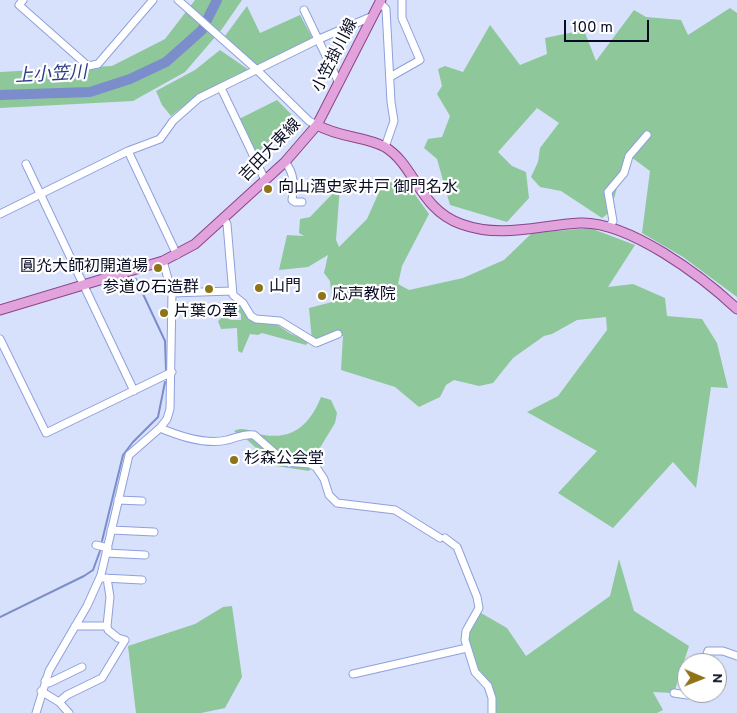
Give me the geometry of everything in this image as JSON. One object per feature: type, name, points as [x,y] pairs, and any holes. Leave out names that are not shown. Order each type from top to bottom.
[{"type":"main road","name":"小笠掛川線","points":[[317,125],[381,2]]},
{"type":"main road","name":"吉田大東線","points":[[0,310],[163,261],[195,244],[285,162],[317,125],[332,134],[385,147]]},
{"type":"main road","points":[[385,147],[402,165],[428,201],[445,217],[459,223],[496,232],[581,223],[609,227],[672,258],[737,309]]},
{"type":"street","points":[[23,0],[19,5],[88,66],[98,64],[154,0]]},
{"type":"street","points":[[178,0],[220,36],[288,101],[317,125]]},
{"type":"street","points":[[390,77],[420,60],[402,18],[402,0]]},
{"type":"street","points":[[381,2],[386,9],[394,121],[385,147]]},
{"type":"street","points":[[304,10],[339,83]]},
{"type":"street","points":[[0,214],[128,151],[160,139],[174,121],[199,98],[317,40],[373,16]]},
{"type":"street","points":[[220,88],[265,180]]},
{"type":"street","points":[[609,227],[613,221],[608,192],[624,173],[629,156],[647,135]]},
{"type":"street","points":[[128,151],[177,254]]},
{"type":"street","points":[[285,162],[291,170],[295,184],[292,200],[302,202]]},
{"type":"street","points":[[26,164],[134,391]]},
{"type":"street","points":[[223,218],[227,224],[232,291],[251,316],[256,319],[280,321],[316,343],[338,334]]},
{"type":"street","points":[[36,713],[45,681],[103,578],[111,530],[129,455],[160,428],[167,419],[170,409],[172,293],[163,261]]},
{"type":"street","points":[[172,293],[232,291]]},
{"type":"street","points":[[0,339],[46,433],[172,372]]},
{"type":"street","points":[[160,428],[207,442],[228,440],[238,435],[254,435],[284,462],[310,464],[316,467],[324,479],[328,495],[337,503],[395,510],[457,547],[477,597],[479,608],[464,636],[476,674],[488,686],[492,698],[491,713]]},
{"type":"street","points":[[118,500],[142,502]]},
{"type":"street","points":[[111,530],[154,532]]},
{"type":"street","points":[[96,545],[107,550],[145,555]]},
{"type":"street","points":[[103,578],[142,580]]},
{"type":"street","points":[[59,702],[106,674],[125,640],[118,638],[108,630],[110,598],[103,578]]},
{"type":"street","points":[[75,626],[107,626]]},
{"type":"street","points":[[353,674],[467,648]]},
{"type":"street","points":[[707,653],[708,651],[723,651],[737,656]]},
{"type":"street","points":[[45,681],[49,683],[82,667]]},
{"type":"street","points":[[41,691],[59,702],[68,713]]},
{"type":"green space","points":[[195,0],[242,0],[222,29],[185,72],[133,101],[0,108],[0,72],[112,66],[165,39]]},
{"type":"green space","points":[[247,6],[260,33],[300,15],[313,39],[258,67],[225,36]]},
{"type":"green space","points":[[730,8],[737,13],[737,297],[683,257],[642,233],[650,171],[627,154],[610,212],[602,218],[561,191],[540,187],[531,177],[538,162],[540,148],[559,123],[537,108],[498,152],[512,166],[526,172],[529,198],[507,222],[450,205],[437,159],[424,148],[428,139],[442,137],[450,116],[437,94],[442,86],[438,69],[445,66],[463,72],[490,25],[520,65],[547,54],[545,38],[584,30],[596,61],[634,10],[646,17],[681,20],[688,35]]},
{"type":"green space","points":[[220,50],[249,70],[208,90],[171,116],[162,105],[156,91],[195,70]]},
{"type":"green space","points":[[277,100],[295,118],[256,155],[239,119]]},
{"type":"green space","points":[[405,181],[429,214],[402,266],[398,284],[409,290],[463,278],[504,260],[532,233],[590,228],[635,245],[608,287],[633,284],[665,298],[667,316],[702,319],[717,343],[728,388],[711,387],[696,488],[673,462],[613,528],[558,493],[597,451],[527,412],[558,396],[607,330],[606,317],[577,320],[552,334],[544,336],[513,358],[493,383],[479,386],[454,380],[446,385],[440,397],[419,407],[395,387],[341,370],[343,336],[312,341],[309,308],[332,302],[330,281],[324,273],[328,255],[308,267],[279,270],[287,235],[304,236],[299,233],[300,219],[310,217],[340,186],[336,240],[339,247],[367,219],[383,183]]},
{"type":"green space","points":[[234,299],[251,319],[261,323],[276,324],[291,334],[309,341],[306,345],[262,333],[258,335],[250,334],[242,353],[238,351],[237,328],[221,329],[218,321],[224,316],[232,320],[241,320],[241,314],[232,306]]},
{"type":"green space","points":[[321,397],[331,400],[337,413],[335,423],[318,451],[315,462],[309,471],[276,466],[245,438],[234,431],[246,429],[260,434],[275,436],[293,432],[307,421]]},
{"type":"green space","points":[[619,559],[634,611],[689,646],[687,653],[677,653],[677,684],[674,693],[653,692],[663,710],[657,713],[491,713],[490,683],[476,666],[470,651],[469,629],[476,614],[481,613],[507,628],[526,656],[610,596]]},
{"type":"green space","points":[[232,606],[242,677],[225,708],[201,713],[136,713],[128,646],[195,624],[223,607]]},
{"type":"waterway","name":"上小笠川","points":[[0,95],[90,92],[130,79],[166,62],[202,30],[217,0]]},
{"type":"waterway","points":[[136,279],[165,341],[166,370]]},
{"type":"waterway","points":[[102,541],[123,455],[158,417],[165,382]]},
{"type":"waterway","points":[[0,617],[84,576],[93,570],[100,551]]},
{"type":"place","name":"向山酒史家井戸 御門名水","points":[[268,189]]},
{"type":"place","name":"圓灮大師初開道場","points":[[158,268]]},
{"type":"place","name":"山門","points":[[259,288]]},
{"type":"place","name":"参道の石造群","points":[[209,289]]},
{"type":"place","name":"応声教院","points":[[322,296]]},
{"type":"place","name":"片葉の葦","points":[[164,313]]},
{"type":"place","name":"杉森公会堂","points":[[234,460]]}]
